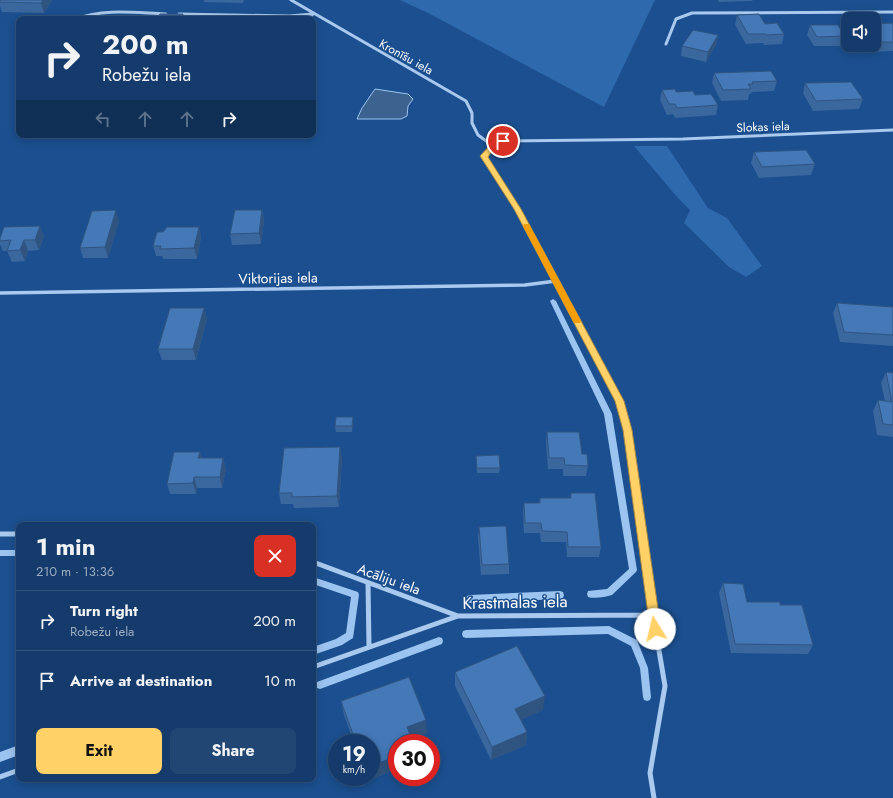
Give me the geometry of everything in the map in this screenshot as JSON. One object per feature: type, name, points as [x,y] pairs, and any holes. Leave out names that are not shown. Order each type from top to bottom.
[{"type":"street","name":"Kronīšu iela","points":[[291,0],[466,101],[472,113],[472,124],[478,135],[493,146]]},
{"type":"street","points":[[666,44],[676,19],[692,12],[893,12]]},
{"type":"street","points":[[82,16],[94,13],[289,16],[313,14]]},
{"type":"street","name":"Slokas iela","points":[[493,146],[503,141],[683,139],[893,130]]},
{"type":"street","points":[[493,146],[484,156],[517,209],[620,401],[627,430],[653,615],[665,686],[650,773],[654,798]]},
{"type":"street","name":"Viktorijas iela","points":[[0,293],[525,285],[556,281]]},
{"type":"street","points":[[0,534],[16,534]]},
{"type":"street","name":"Acāliju iela","points":[[316,563],[458,616]]},
{"type":"street","points":[[368,583],[369,647]]},
{"type":"street","name":"Krastmalas iela","points":[[316,666],[458,616],[653,615]]},
{"type":"street","points":[[0,777],[16,771]]},
{"type":"shaded area","points":[[400,0],[655,0],[604,107],[430,14]]},
{"type":"shaded area","points":[[375,89],[408,94],[413,99],[408,106],[407,116],[401,119],[357,119],[362,108]]},
{"type":"shaded area","points":[[634,146],[667,146],[708,208],[727,218],[762,266],[746,277],[729,267],[684,223],[690,210],[677,197]]},
{"type":"building","points":[[0,0],[43,0],[41,3],[0,2]]},
{"type":"building","points":[[160,14],[183,14],[182,16],[159,16]]},
{"type":"building","points":[[759,14],[765,24],[777,23],[784,34],[748,34],[737,15]]},
{"type":"building","points":[[892,23],[893,42],[881,42],[881,24]]},
{"type":"building","points":[[810,25],[838,25],[841,30],[841,36],[817,37]]},
{"type":"building","points":[[693,30],[718,35],[708,52],[682,46]]},
{"type":"building","points":[[771,71],[777,81],[752,82],[753,84],[748,84],[751,89],[723,90],[714,73]]},
{"type":"building","points":[[851,82],[863,99],[816,101],[805,83]]},
{"type":"building","points":[[675,89],[676,92],[693,91],[695,95],[711,94],[718,105],[677,108],[675,104],[669,104],[662,90]]},
{"type":"building","points":[[806,150],[815,164],[762,167],[754,152]]},
{"type":"building","points":[[116,210],[105,247],[80,248],[92,211]]},
{"type":"building","points":[[235,210],[262,210],[259,233],[230,234]]},
{"type":"building","points":[[40,226],[35,240],[24,240],[20,250],[7,251],[11,240],[0,241],[4,227]]},
{"type":"building","points":[[167,227],[199,227],[194,248],[160,249],[161,246],[153,246],[157,232],[163,232]]},
{"type":"building","points":[[837,303],[893,307],[893,335],[844,332]]},
{"type":"building","points":[[170,308],[204,308],[193,349],[158,349]]},
{"type":"building","points":[[886,372],[893,373],[893,425],[883,424],[878,400],[892,402]]},
{"type":"building","points":[[336,417],[353,417],[352,426],[335,426]]},
{"type":"building","points":[[547,432],[579,432],[582,454],[587,454],[588,466],[565,465],[564,458],[549,458]]},
{"type":"building","points":[[340,447],[337,496],[292,497],[292,493],[279,493],[284,448]]},
{"type":"building","points":[[174,452],[200,452],[198,458],[223,458],[220,477],[194,477],[193,483],[167,484]]},
{"type":"building","points":[[499,455],[500,468],[477,468],[476,456]]},
{"type":"building","points":[[571,493],[595,493],[601,547],[568,547],[567,532],[542,531],[541,523],[525,523],[524,503],[540,503],[540,498],[571,498]]},
{"type":"building","points":[[506,526],[509,564],[482,565],[479,527]]},
{"type":"building","points":[[723,583],[743,584],[747,602],[780,602],[780,605],[802,605],[813,645],[735,644]]},
{"type":"building","points":[[517,646],[545,696],[515,709],[527,732],[492,747],[455,672]]},
{"type":"building","points":[[409,677],[426,720],[407,727],[410,734],[388,734],[388,759],[380,763],[380,734],[353,734],[341,701]]},
{"type":"waterway","points":[[553,301],[608,414],[633,570],[609,592],[591,594]]},
{"type":"waterway","points":[[0,553],[16,553]]},
{"type":"waterway","points":[[316,581],[355,595],[350,635],[339,642],[316,650]]},
{"type":"waterway","points":[[470,599],[560,595]]},
{"type":"waterway","points":[[466,634],[609,630],[634,643],[644,668],[647,697]]},
{"type":"waterway","points":[[320,685],[439,641]]},
{"type":"waterway","points":[[0,757],[16,751]]},
{"type":"slow traffic","points":[[527,226],[577,321]]},
{"type":"route","points":[[503,141],[493,146],[484,156],[490,168],[517,209],[620,401],[627,430],[655,629]]}]
